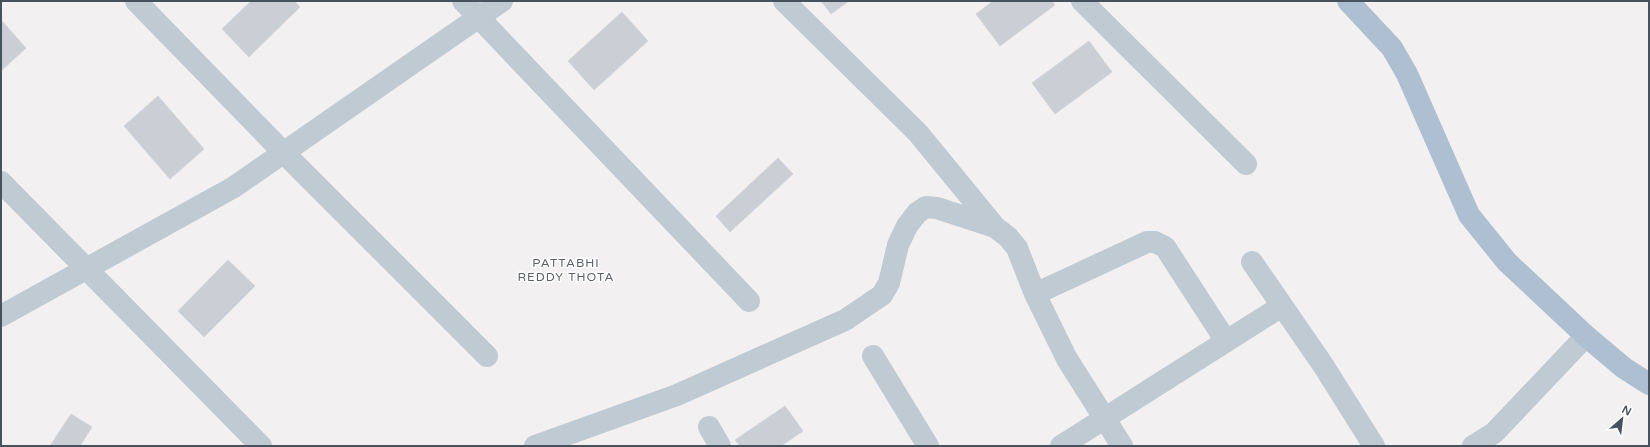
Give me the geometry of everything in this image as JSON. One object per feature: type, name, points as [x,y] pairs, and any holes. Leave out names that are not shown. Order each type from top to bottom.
[{"type":"main road","points":[[1348,1],[1392,48],[1407,74],[1469,215],[1507,262],[1586,336],[1624,368],[1649,384]]},
{"type":"street","points":[[136,1],[284,153],[487,356]]},
{"type":"street","points":[[463,1],[749,301]]},
{"type":"street","points":[[1,316],[234,187],[502,1]]},
{"type":"street","points":[[784,1],[918,133],[995,227],[1008,237],[1017,248],[1035,294],[1067,359],[1122,446]]},
{"type":"street","points":[[1082,1],[1246,164]]},
{"type":"street","points":[[1,182],[261,446]]},
{"type":"street","points":[[535,446],[677,395],[845,320],[882,295],[889,283],[898,246],[907,226],[917,213],[926,207],[937,208],[995,227]]},
{"type":"street","points":[[1035,294],[1147,242],[1155,242],[1166,247],[1226,341]]},
{"type":"street","points":[[1252,262],[1323,365],[1374,446]]},
{"type":"street","points":[[1061,446],[1282,306]]},
{"type":"street","points":[[1473,446],[1494,433],[1586,336]]},
{"type":"street","points":[[873,356],[928,446]]},
{"type":"street","points":[[709,427],[720,446]]},
{"type":"building","points":[[251,1],[294,1],[300,7],[249,57],[222,29]]},
{"type":"building","points":[[821,1],[849,1],[831,14]]},
{"type":"building","points":[[993,1],[1052,1],[1055,5],[1000,46],[976,14]]},
{"type":"building","points":[[622,12],[648,41],[594,90],[568,61]]},
{"type":"building","points":[[2,21],[26,48],[1,71],[1,22]]},
{"type":"building","points":[[1089,41],[1112,72],[1055,114],[1032,83]]},
{"type":"building","points":[[158,96],[204,149],[170,179],[124,126]]},
{"type":"building","points":[[778,158],[793,174],[730,232],[716,216]]},
{"type":"building","points":[[228,260],[255,286],[204,337],[178,311]]},
{"type":"building","points":[[785,406],[803,431],[781,446],[740,446],[735,440]]},
{"type":"building","points":[[71,414],[92,427],[80,446],[50,446]]},
{"type":"district","name":"PATTABHI REDDY THOTA","points":[[566,270]]}]
